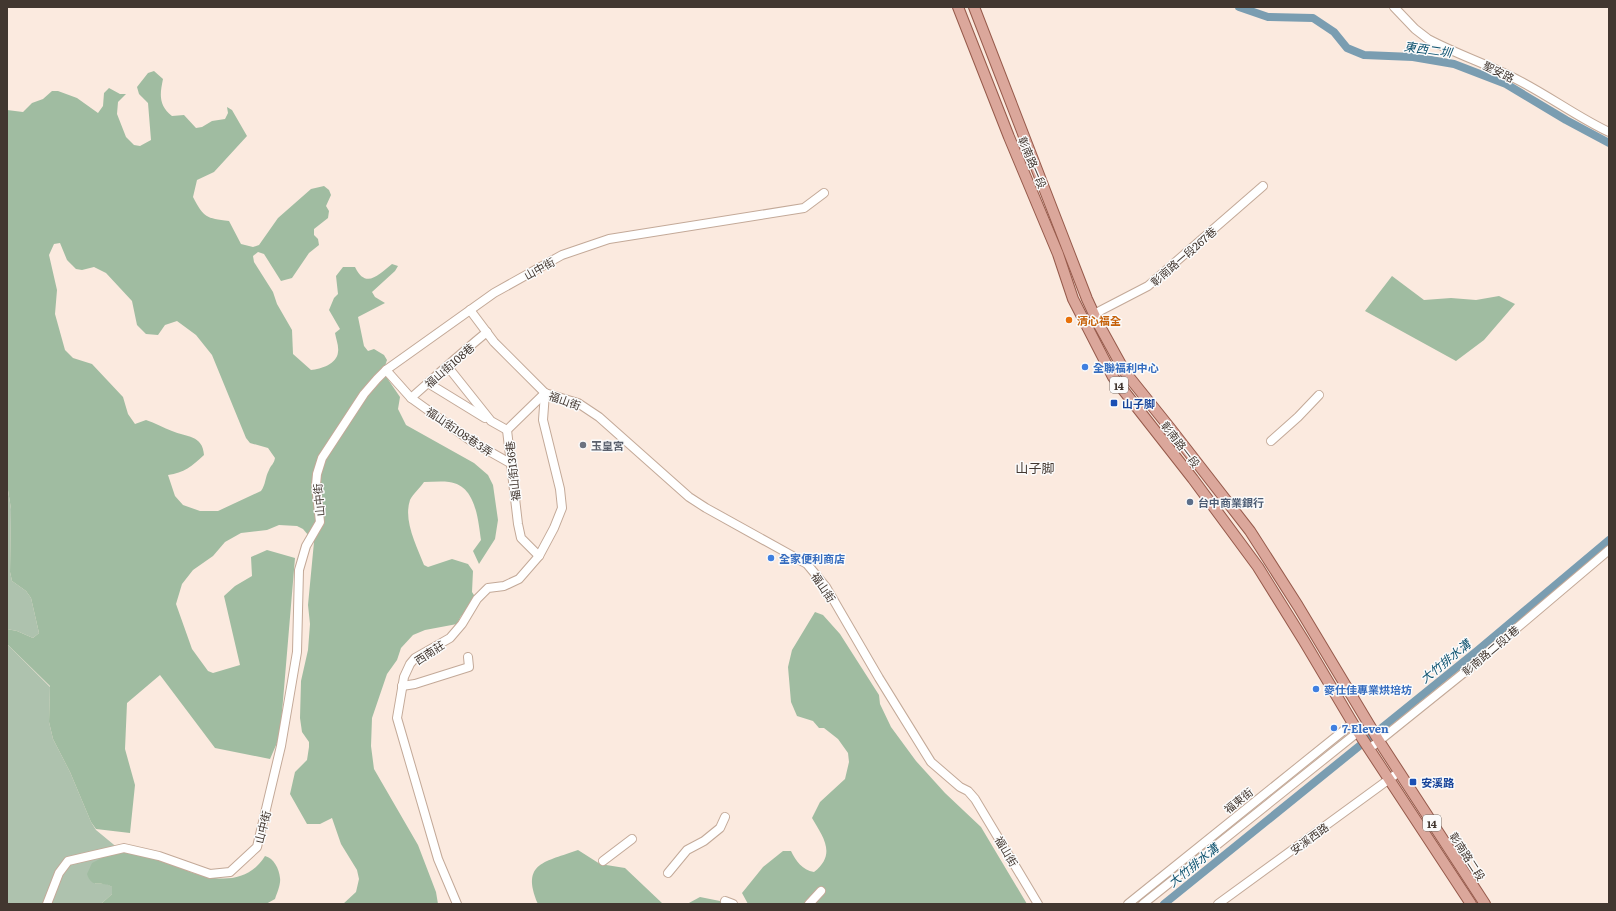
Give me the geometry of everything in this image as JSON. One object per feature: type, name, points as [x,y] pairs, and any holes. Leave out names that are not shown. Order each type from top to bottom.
[{"type":"main road","name":"彰南路一段","points":[[958,7],[1009,137],[1058,254],[1073,299],[1113,377],[1193,479],[1258,567],[1356,728]]},
{"type":"main road","name":"彰南路一段","points":[[974,7],[1094,314],[1125,372],[1250,531],[1298,606],[1364,716]]},
{"type":"main road","name":"福東街","points":[[1356,728],[1364,716]]},
{"type":"main road","name":"14","points":[[1364,716],[1379,741]]},
{"type":"main road","points":[[1356,728],[1370,726]]},
{"type":"main road","name":"14","points":[[1356,728],[1388,780],[1471,904]]},
{"type":"main road","name":"彰南路二段","points":[[1379,741],[1485,904]]},
{"type":"street","name":"聖安路","points":[[1394,7],[1428,39],[1517,79],[1558,102],[1590,124],[1609,132]]},
{"type":"street","name":"彰南路一段267巷","points":[[1094,314],[1148,286],[1263,186]]},
{"type":"street","name":"山中街","points":[[47,904],[59,873],[68,861],[124,848],[159,856],[210,874],[230,872],[257,847],[281,746],[297,652],[298,570],[306,546],[320,522],[316,485],[317,474],[322,458],[344,424],[364,394],[386,370],[494,293],[562,255],[609,239],[804,208],[824,193]]},
{"type":"street","name":"福山街","points":[[470,310],[494,342],[545,393],[578,403],[599,417],[689,497],[807,564],[826,587],[879,678],[931,762],[960,787],[968,791],[975,800],[987,817],[1038,904]]},
{"type":"street","name":"福山街108巷","points":[[411,398],[448,367],[466,348],[487,332]]},
{"type":"street","points":[[448,367],[491,421]]},
{"type":"street","name":"福山街108巷3弄","points":[[386,370],[411,398],[471,440],[510,463]]},
{"type":"street","points":[[428,383],[507,430]]},
{"type":"street","name":"福山街136巷","points":[[539,556],[521,538],[510,463],[507,430],[545,393]]},
{"type":"street","name":"西南莊","points":[[457,904],[438,859],[397,718],[402,686],[410,664],[415,658],[450,638],[462,624],[477,599],[488,588],[504,586],[519,579],[539,556],[562,508],[560,489],[543,420],[545,393]]},
{"type":"street","points":[[1271,441],[1298,417],[1319,395]]},
{"type":"street","name":"彰南路二段1巷","points":[[1369,749],[1609,550]]},
{"type":"street","points":[[402,686],[415,684],[469,667],[468,657]]},
{"type":"street","name":"福東街","points":[[1128,904],[1320,750],[1356,728]]},
{"type":"street","name":"福東街","points":[[1143,904],[1326,757],[1356,728]]},
{"type":"street","points":[[1320,750],[1326,757]]},
{"type":"street","points":[[1298,768],[1304,775]]},
{"type":"street","name":"安溪西路","points":[[1218,904],[1399,772]]},
{"type":"street","points":[[1258,800],[1264,807]]},
{"type":"street","points":[[668,873],[687,850],[704,841],[720,828],[725,817]]},
{"type":"street","points":[[1210,838],[1216,845]]},
{"type":"street","points":[[603,861],[632,839]]},
{"type":"street","points":[[809,904],[821,891]]},
{"type":"green space","points":[[154,71],[163,79],[161,99],[164,108],[172,116],[184,115],[196,128],[202,127],[212,121],[225,119],[228,113],[227,107],[232,110],[247,136],[214,172],[197,180],[193,197],[206,216],[229,221],[241,244],[253,247],[259,245],[278,218],[311,189],[324,186],[329,190],[331,195],[326,206],[329,211],[328,218],[314,229],[314,235],[318,239],[319,245],[309,253],[292,278],[281,281],[264,254],[258,252],[253,256],[254,262],[273,292],[277,304],[292,330],[293,354],[311,370],[328,365],[335,360],[338,347],[335,333],[340,329],[329,310],[334,298],[338,294],[336,276],[343,267],[355,267],[359,274],[368,279],[373,278],[392,264],[398,266],[395,271],[372,292],[375,297],[385,303],[358,317],[364,346],[368,351],[374,349],[384,355],[387,360],[383,372],[400,397],[398,409],[406,425],[474,463],[488,475],[493,485],[498,520],[495,539],[479,564],[473,551],[481,540],[479,523],[474,505],[470,496],[465,490],[458,485],[449,482],[424,482],[410,500],[408,516],[412,533],[424,565],[428,567],[452,559],[468,564],[473,571],[472,592],[479,603],[461,616],[457,624],[425,630],[413,635],[401,648],[397,660],[387,674],[372,718],[371,746],[374,769],[418,845],[436,892],[438,904],[343,904],[356,892],[359,879],[357,870],[341,844],[332,818],[320,824],[307,824],[290,794],[295,772],[307,760],[309,747],[309,742],[302,732],[300,718],[301,681],[308,650],[310,624],[308,605],[314,542],[303,529],[297,526],[279,525],[267,530],[241,533],[225,542],[213,556],[193,570],[182,584],[176,604],[192,649],[208,671],[213,673],[240,665],[224,596],[235,586],[252,576],[251,557],[267,550],[295,558],[280,736],[270,759],[215,748],[160,675],[127,703],[125,749],[135,785],[130,833],[96,829],[91,822],[70,772],[53,739],[49,722],[50,686],[7,644],[7,629],[17,631],[33,638],[39,633],[31,598],[26,591],[12,581],[10,572],[11,509],[7,484],[7,110],[23,112],[32,103],[43,99],[52,91],[58,91],[77,98],[98,113],[103,106],[104,93],[109,88],[120,94],[126,94],[118,102],[117,114],[126,137],[134,145],[140,146],[151,140],[148,103],[139,94],[137,87],[148,73]],"holes":[[[60,243],[67,260],[76,269],[82,270],[94,267],[106,273],[132,301],[137,325],[146,334],[158,335],[165,325],[177,321],[196,335],[212,355],[246,438],[250,443],[268,448],[275,458],[261,491],[218,511],[200,511],[183,505],[175,496],[168,475],[179,473],[192,466],[204,455],[203,448],[197,440],[149,421],[146,420],[135,424],[128,414],[123,397],[92,364],[73,358],[65,350],[55,314],[57,290],[49,255],[54,244]]]},
{"type":"green space","points":[[1392,276],[1424,300],[1451,298],[1476,300],[1499,296],[1515,304],[1484,340],[1456,361],[1365,311]]},
{"type":"green space","points":[[7,484],[11,509],[10,572],[12,581],[26,591],[31,598],[39,633],[33,638],[17,631],[7,629]]},
{"type":"green space","points":[[815,612],[823,615],[840,634],[879,695],[880,704],[891,727],[916,761],[945,793],[981,827],[1027,904],[748,904],[742,893],[763,867],[783,851],[791,851],[800,864],[810,871],[814,872],[821,865],[825,859],[826,845],[812,818],[820,802],[845,779],[849,762],[848,753],[838,739],[824,728],[819,728],[813,721],[797,716],[791,702],[788,667],[792,650]]},
{"type":"green space","points":[[7,644],[50,687],[49,722],[53,739],[70,772],[91,822],[96,830],[119,849],[95,884],[107,884],[112,887],[112,894],[101,904],[7,904]]},
{"type":"green space","points":[[119,849],[137,850],[159,855],[188,871],[199,875],[220,878],[241,876],[250,872],[265,856],[273,861],[277,868],[280,878],[279,886],[275,899],[266,904],[101,904],[112,894],[112,887],[105,884],[92,882],[87,874],[92,863]]},
{"type":"green space","points":[[578,850],[600,864],[625,868],[663,904],[538,904],[533,890],[532,880],[534,872],[539,866],[547,861]]},
{"type":"green space","points":[[700,897],[725,902],[730,904],[687,904]]},
{"type":"waterway","name":"東西二圳","points":[[1239,7],[1268,17],[1313,18],[1334,32],[1347,48],[1364,55],[1413,57],[1454,64],[1506,84],[1566,120],[1609,143]]},
{"type":"waterway","name":"大竹排水溝","points":[[1164,904],[1478,650],[1609,540]]},
{"type":"place","name":"清心福全","points":[[1069,320]]},
{"type":"place","name":"全聯福利中心","points":[[1085,367]]},
{"type":"place","name":"山子脚","points":[[1114,403]]},
{"type":"place","name":"玉皇宮","points":[[583,445]]},
{"type":"place","name":"台中商業銀行","points":[[1190,502]]},
{"type":"place","name":"全家便利商店","points":[[771,558]]},
{"type":"place","name":"麥仕佳專業烘培坊","points":[[1316,689]]},
{"type":"place","name":"7-Eleven","points":[[1334,728]]},
{"type":"place","name":"安溪路","points":[[1413,782]]},
{"type":"district","name":"山子脚","points":[[1035,467]]}]
